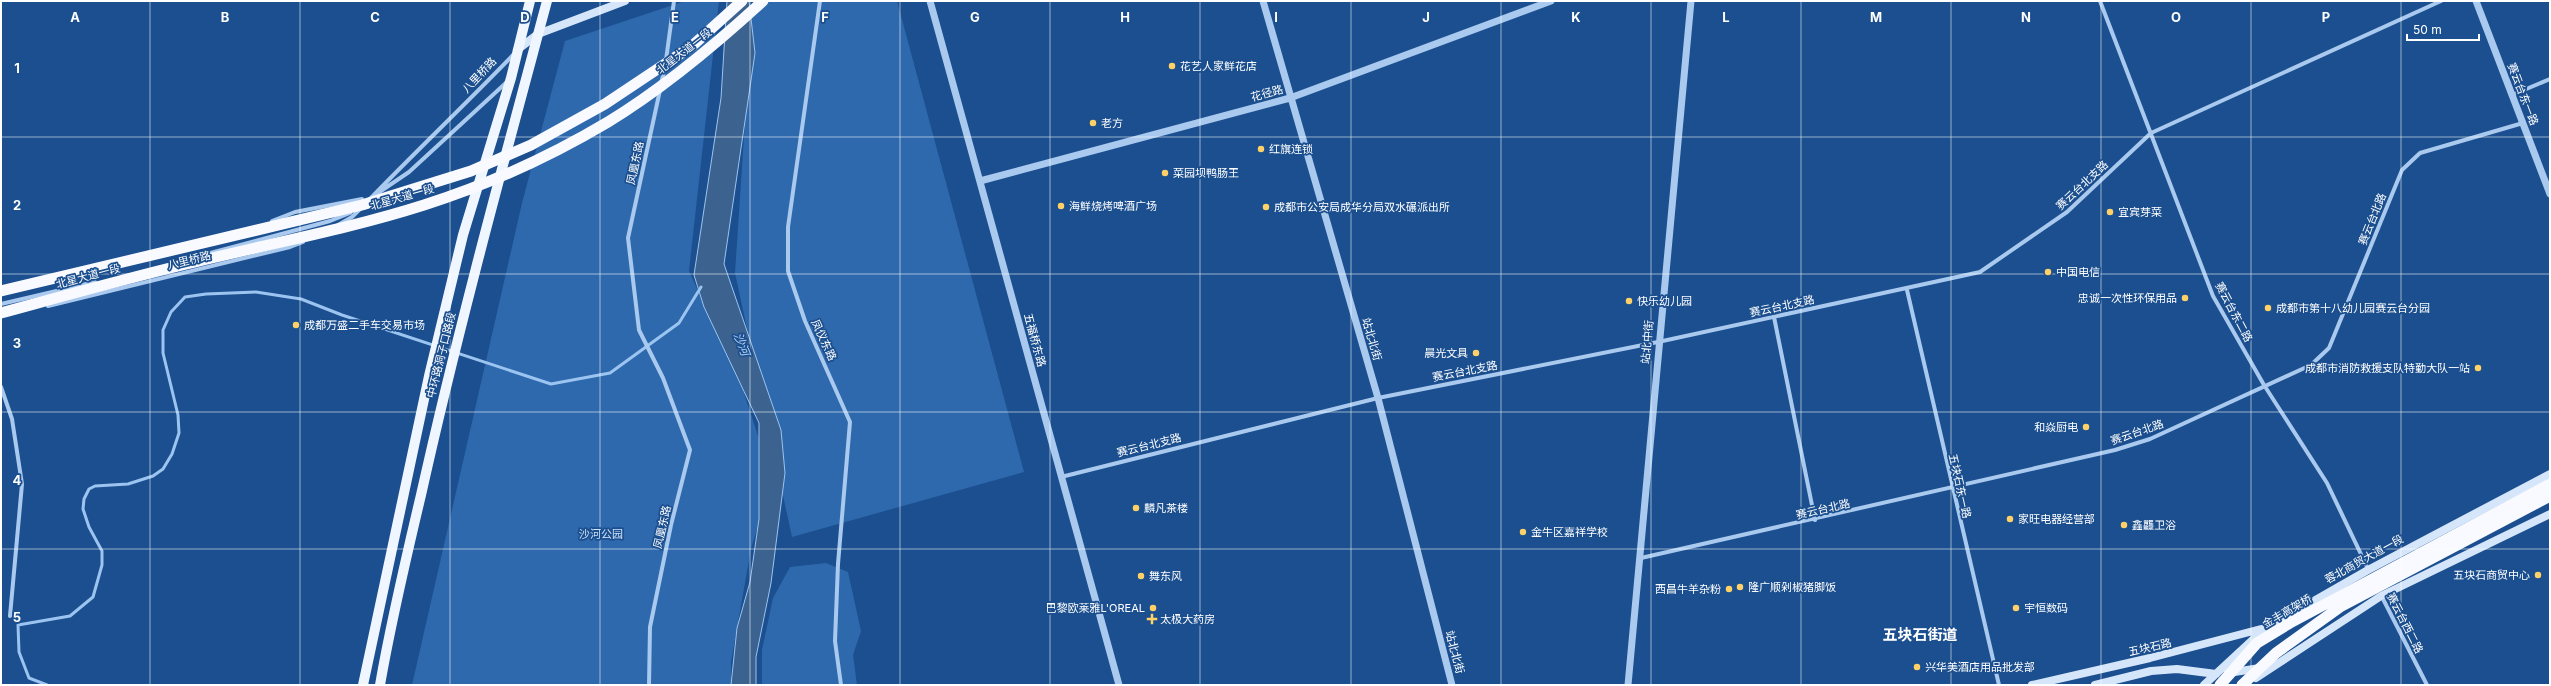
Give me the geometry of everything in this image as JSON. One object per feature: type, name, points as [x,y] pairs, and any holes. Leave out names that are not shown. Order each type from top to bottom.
[{"type":"highway","name":"北星大道一段","points":[[1,290],[362,205],[470,171],[531,145],[605,104],[692,46],[742,1]]},
{"type":"highway","name":"北星大道一段","points":[[1,313],[174,267],[371,220],[424,206],[462,192],[547,155],[642,101],[724,36],[763,1]]},
{"type":"highway","points":[[2242,685],[2276,654],[2308,629],[2381,579],[2550,484]]},
{"type":"highway","points":[[2381,579],[2550,496]]},
{"type":"highway","name":"金丰高架桥","points":[[2220,685],[2257,644],[2381,579]]},
{"type":"main road","name":"中环路洞子口路段","points":[[363,685],[442,320],[463,235],[511,78],[530,1]]},
{"type":"main road","name":"中环路洞子口路段","points":[[380,685],[387,640],[446,381],[483,234],[547,1]]},
{"type":"main road","name":"八里桥路","points":[[517,50],[538,34],[625,1]]},
{"type":"main road","name":"蓉北商贸大道一段","points":[[2204,685],[2214,674],[2258,635],[2272,626],[2368,570],[2550,474]]},
{"type":"main road","points":[[2248,685],[2272,666],[2381,596],[2550,514]]},
{"type":"main road","name":"五块石路","points":[[2032,685],[2239,637],[2272,626]]},
{"type":"main road","points":[[2095,685],[2151,671],[2177,669],[2214,674],[2241,672],[2272,666]]},
{"type":"street","name":"凤凰东路","points":[[649,685],[650,627],[671,525],[690,450],[663,378],[639,330],[628,238],[666,61],[674,1]]},
{"type":"street","name":"凤仪东路","points":[[820,1],[788,227],[788,271],[805,321],[850,422],[838,564],[835,641],[841,685]]},
{"type":"street","name":"五福桥东路","points":[[930,1],[1119,685]]},
{"type":"street","name":"站北北街","points":[[1263,1],[1378,398],[1452,685]]},
{"type":"street","name":"花径路","points":[[980,181],[1290,98],[1551,1]]},
{"type":"street","name":"站北中街","points":[[1628,685],[1641,558],[1658,342],[1691,1]]},
{"type":"street","name":"赛云台东二路","points":[[2100,1],[2213,296],[2264,385],[2327,483],[2368,570]]},
{"type":"street","name":"赛云台北支路","points":[[1062,477],[1378,398],[1907,290],[1980,272],[1998,262],[2067,212],[2151,133],[2441,1]]},
{"type":"street","name":"赛云台东一路","points":[[2476,1],[2550,194]]},
{"type":"street","name":"八里桥路","points":[[1,317],[290,247],[352,217],[422,145],[459,111],[517,50]]},
{"type":"street","name":"八里桥路","points":[[1,304],[126,275],[330,221],[348,214],[409,172],[511,78]]},
{"type":"street","points":[[2512,95],[2550,79]]},
{"type":"street","name":"赛云台北路","points":[[1641,558],[1952,489],[2115,450],[2150,439],[2264,385],[2311,365],[2328,348],[2402,170],[2409,162],[2420,153],[2523,123]]},
{"type":"street","name":"八里桥路","points":[[1,290],[221,242],[295,212],[371,198]]},
{"type":"street","name":"五块石东一路","points":[[1907,290],[1952,489],[1999,685]]},
{"type":"street","points":[[1774,317],[1815,520]]},
{"type":"street","points":[[1,387],[12,419],[22,484],[10,616]]},
{"type":"street","name":"赛云台西二路","points":[[2368,570],[2427,685]]},
{"type":"green space","name":"沙河公园","points":[[685,1],[719,1],[689,271],[742,387],[760,442],[759,522],[751,549],[731,662],[731,685],[412,685],[522,203],[565,41]]},
{"type":"green space","points":[[753,1],[897,1],[1024,472],[792,537],[735,273]]},
{"type":"green space","points":[[826,563],[848,572],[861,631],[853,655],[857,685],[762,685],[762,650],[773,598],[790,567]]},
{"type":"water","name":"沙河","points":[[727,1],[749,1],[755,53],[724,264],[781,430],[785,473],[771,583],[756,657],[756,685],[731,685],[737,628],[750,582],[759,519],[759,423],[704,307],[694,275],[721,98]]},
{"type":"waterway","points":[[47,685],[29,678],[19,652],[18,625],[70,616],[93,597],[102,565],[102,551],[89,527],[83,509],[84,499],[89,489],[95,486],[128,484],[153,476],[163,469],[172,454],[179,433],[178,415],[163,353],[163,330],[171,312],[185,297],[206,294],[256,292],[301,299],[342,315],[551,384],[610,373],[679,323],[701,287]]},
{"type":"place","name":"花艺人家鲜花店","points":[[1172,66]]},
{"type":"place","name":"老方","points":[[1093,123]]},
{"type":"place","name":"红旗连锁","points":[[1261,149]]},
{"type":"place","name":"菜园坝鸭肠王","points":[[1165,173]]},
{"type":"place","name":"海鲜烧烤啤酒广场","points":[[1061,206]]},
{"type":"place","name":"成都市公安局成华分局双水碾派出所","points":[[1266,207]]},
{"type":"place","name":"宜宾芽菜","points":[[2110,212]]},
{"type":"place","name":"中国电信","points":[[2048,272]]},
{"type":"place","name":"忠诚一次性环保用品","points":[[2185,298]]},
{"type":"place","name":"快乐幼儿园","points":[[1629,301]]},
{"type":"place","name":"成都市第十八幼儿园赛云台分园","points":[[2268,308]]},
{"type":"place","name":"成都万盛二手车交易市场","points":[[296,325]]},
{"type":"place","name":"晨光文具","points":[[1476,353]]},
{"type":"place","name":"成都市消防救援支队特勤大队一站","points":[[2478,368]]},
{"type":"place","name":"和焱厨电","points":[[2086,427]]},
{"type":"place","name":"麟凡茶楼","points":[[1136,508]]},
{"type":"place","name":"家旺电器经营部","points":[[2010,519]]},
{"type":"place","name":"鑫龘卫浴","points":[[2124,525]]},
{"type":"place","name":"金牛区嘉祥学校","points":[[1523,532]]},
{"type":"place","name":"五块石商贸中心","points":[[2538,575]]},
{"type":"place","name":"舞东风","points":[[1141,576]]},
{"type":"place","name":"隆广顺剁椒猪脚饭","points":[[1740,587]]},
{"type":"place","name":"西昌牛羊杂粉","points":[[1729,589]]},
{"type":"place","name":"巴黎欧莱雅L'OREAL","points":[[1153,608]]},
{"type":"place","name":"宇恒数码","points":[[2016,608]]},
{"type":"place","name":"太极大药房","points":[[1152,619]]},
{"type":"place","name":"兴华美酒店用品批发部","points":[[1917,667]]},
{"type":"district","name":"五块石街道","points":[[1920,634]]}]
